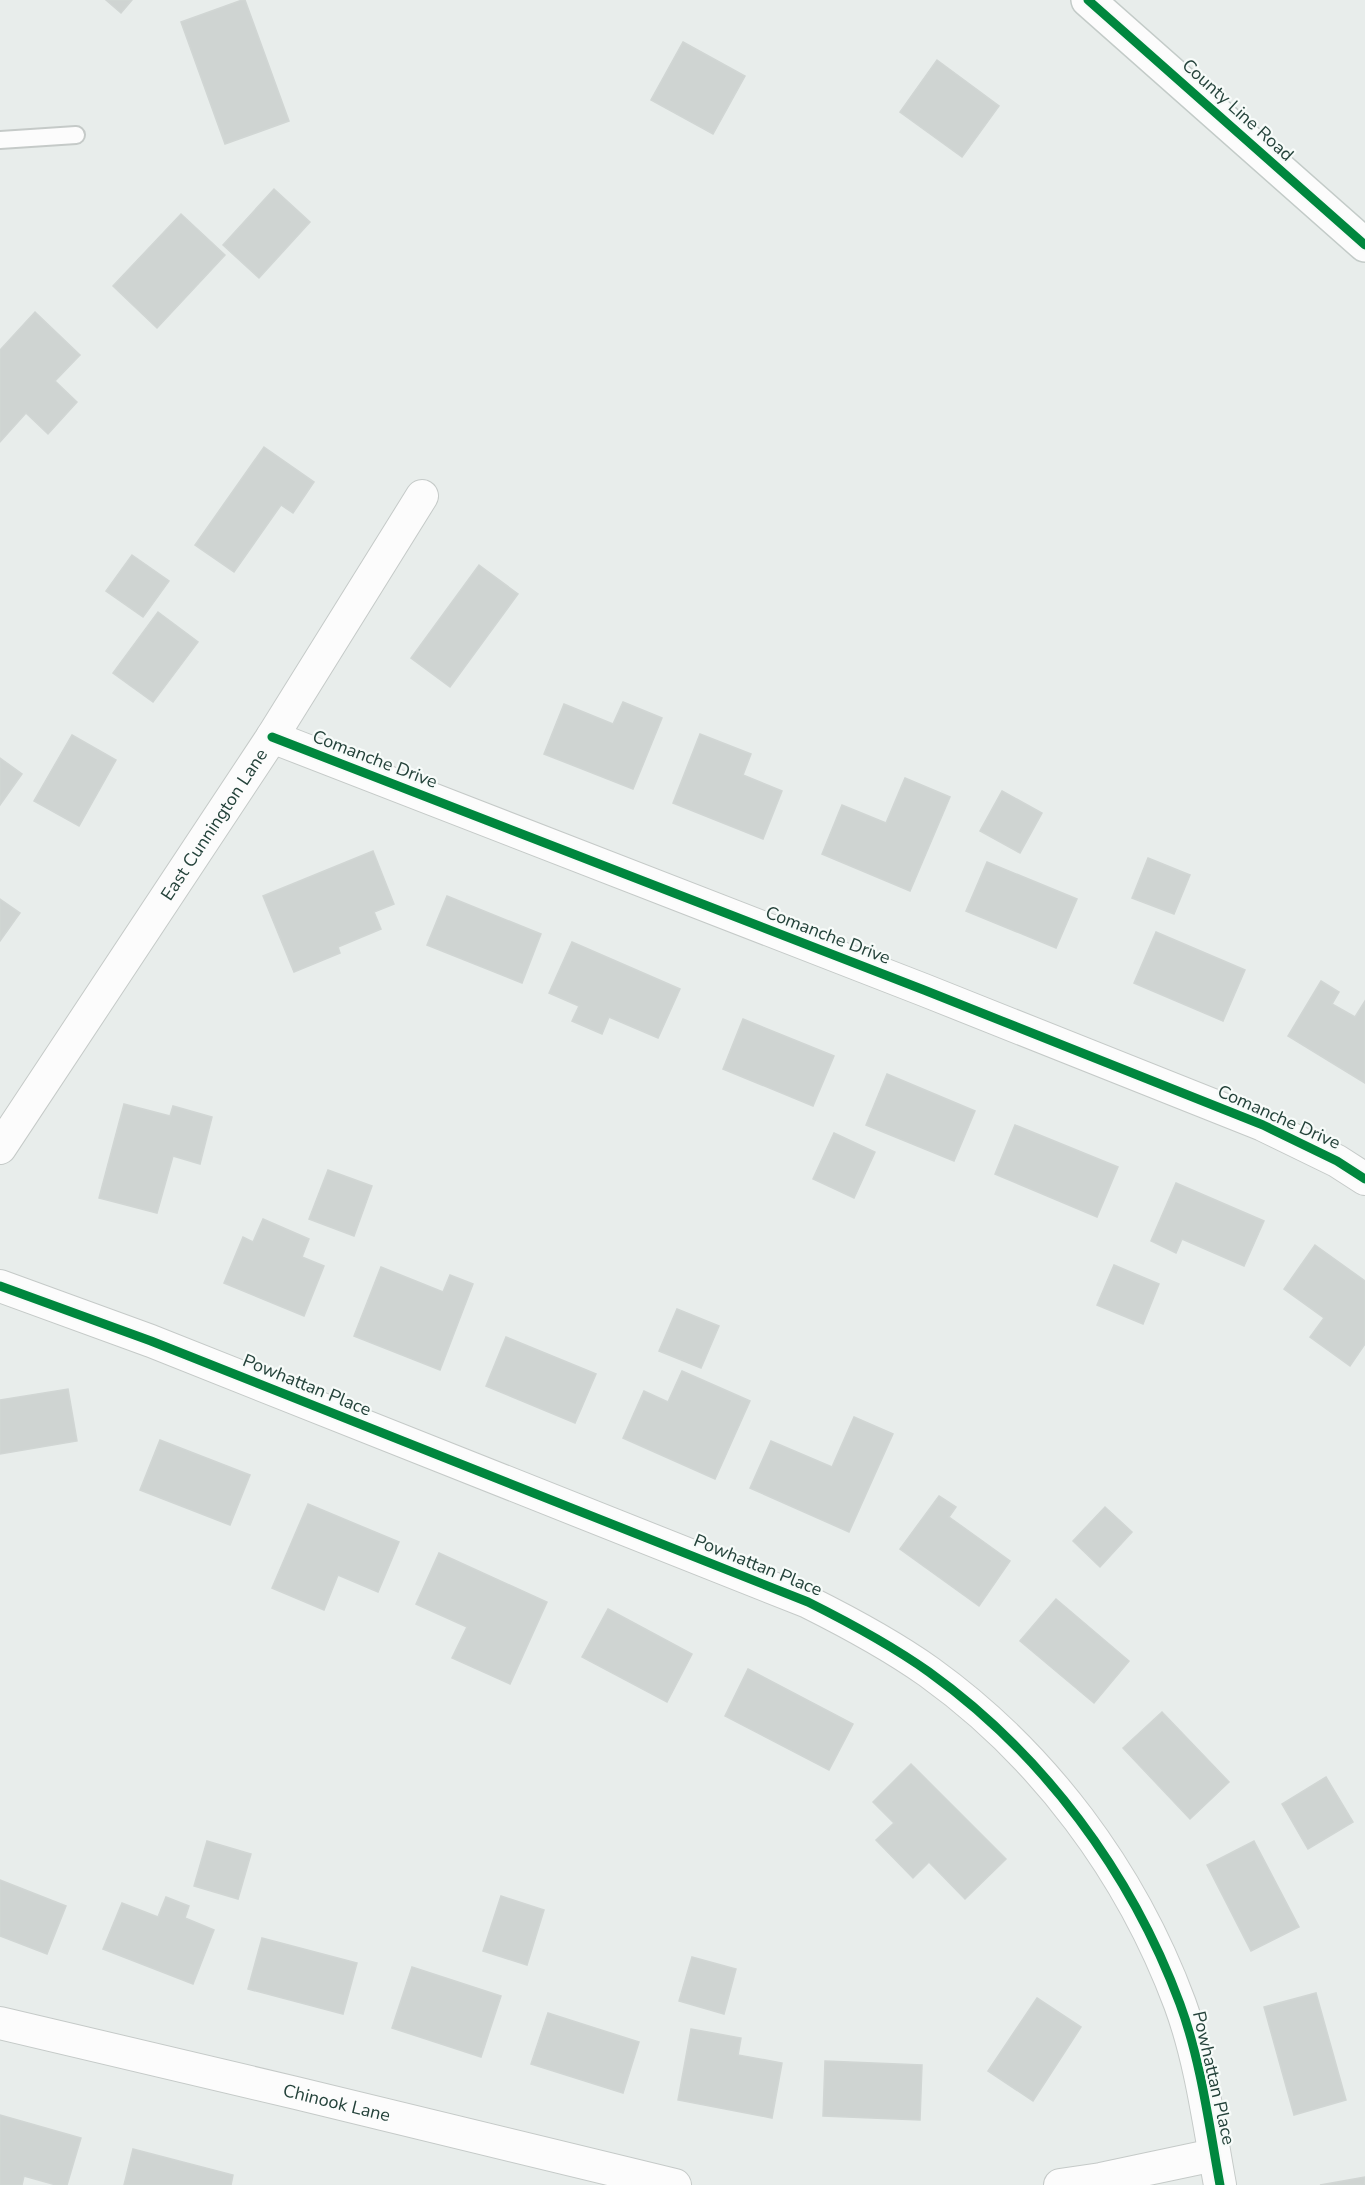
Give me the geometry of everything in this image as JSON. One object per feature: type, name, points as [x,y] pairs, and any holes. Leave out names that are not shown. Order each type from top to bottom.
[{"type":"main road","name":"County Line Road","points":[[1088,0],[1365,245]]},
{"type":"street","name":"East Cunnington Lane","points":[[0,1148],[272,737],[422,496]]},
{"type":"street","name":"Comanche Drive","points":[[272,737],[913,986],[1263,1125],[1337,1161],[1365,1179]]},
{"type":"street","name":"Powhattan Place","points":[[0,1286],[162,1346],[808,1602],[871,1634],[930,1673],[985,1718],[1036,1767],[1082,1822],[1122,1882],[1156,1945],[1181,2005],[1199,2071],[1217,2170]]},
{"type":"street","name":"Chinook Lane","points":[[0,2023],[296,2092],[675,2185]]},
{"type":"street","points":[[1060,2185],[1101,2179],[1217,2170]]},
{"type":"lane","points":[[0,140],[76,135]]},
{"type":"building","points":[[106,0],[132,0],[121,13]]},
{"type":"building","points":[[245,0],[289,121],[225,144],[181,22]]},
{"type":"building","points":[[683,42],[745,76],[713,134],[651,100]]},
{"type":"building","points":[[937,60],[999,106],[962,157],[900,112]]},
{"type":"building","points":[[274,189],[310,222],[259,278],[223,245]]},
{"type":"building","points":[[181,214],[225,255],[157,328],[113,286]]},
{"type":"building","points":[[35,312],[80,355],[55,381],[77,402],[48,434],[26,413],[0,442],[0,350]]},
{"type":"building","points":[[264,447],[314,482],[293,513],[281,505],[234,572],[195,545]]},
{"type":"building","points":[[132,555],[169,581],[143,617],[106,591]]},
{"type":"building","points":[[479,565],[518,594],[450,687],[411,658]]},
{"type":"building","points":[[158,612],[198,642],[153,702],[113,673]]},
{"type":"building","points":[[623,702],[662,718],[633,789],[544,754],[564,704],[613,724]]},
{"type":"building","points":[[700,734],[751,754],[743,775],[782,791],[763,839],[673,803]]},
{"type":"building","points":[[72,735],[116,760],[79,826],[34,801]]},
{"type":"building","points":[[0,758],[22,774],[0,805]]},
{"type":"building","points":[[905,778],[950,797],[910,891],[822,854],[842,805],[886,823]]},
{"type":"building","points":[[1002,791],[1042,813],[1020,853],[980,831]]},
{"type":"building","points":[[373,851],[394,904],[374,912],[381,929],[338,947],[340,953],[294,972],[263,896]]},
{"type":"building","points":[[1148,858],[1190,875],[1174,914],[1132,898]]},
{"type":"building","points":[[987,862],[1077,899],[1056,948],[966,911]]},
{"type":"building","points":[[447,896],[541,934],[522,983],[427,945]]},
{"type":"building","points":[[0,899],[20,913],[0,941]]},
{"type":"building","points":[[1156,932],[1245,970],[1223,1021],[1134,983]]},
{"type":"building","points":[[572,942],[680,989],[658,1038],[609,1017],[602,1034],[572,1021],[579,1006],[549,993]]},
{"type":"building","points":[[1321,981],[1339,992],[1332,1004],[1355,1017],[1365,1001],[1365,1083],[1288,1036]]},
{"type":"building","points":[[743,1019],[834,1056],[813,1106],[723,1069]]},
{"type":"building","points":[[887,1074],[975,1111],[954,1161],[866,1125]]},
{"type":"building","points":[[124,1104],[170,1116],[173,1106],[212,1117],[200,1164],[173,1156],[157,1213],[99,1198]]},
{"type":"building","points":[[1015,1125],[1118,1167],[1097,1217],[995,1174]]},
{"type":"building","points":[[834,1133],[875,1152],[854,1198],[813,1179]]},
{"type":"building","points":[[328,1170],[372,1186],[354,1236],[309,1219]]},
{"type":"building","points":[[1176,1183],[1264,1221],[1244,1266],[1182,1239],[1176,1253],[1151,1241]]},
{"type":"building","points":[[263,1219],[309,1239],[302,1257],[324,1266],[304,1316],[224,1283],[243,1237],[253,1242]]},
{"type":"building","points":[[1315,1245],[1365,1281],[1365,1344],[1350,1366],[1310,1337],[1324,1318],[1284,1289]]},
{"type":"building","points":[[1114,1265],[1159,1284],[1143,1324],[1097,1305]]},
{"type":"building","points":[[381,1267],[443,1292],[450,1275],[473,1284],[440,1370],[354,1336]]},
{"type":"building","points":[[677,1309],[719,1326],[701,1368],[659,1351]]},
{"type":"building","points":[[506,1337],[596,1374],[575,1423],[486,1386]]},
{"type":"building","points":[[682,1371],[750,1401],[715,1479],[623,1438],[644,1391],[668,1402]]},
{"type":"building","points":[[68,1389],[77,1441],[0,1454],[0,1400]]},
{"type":"building","points":[[854,1417],[893,1434],[849,1532],[750,1488],[771,1441],[832,1467]]},
{"type":"building","points":[[160,1440],[250,1475],[230,1525],[140,1490]]},
{"type":"building","points":[[939,1496],[956,1507],[949,1517],[1010,1561],[979,1606],[900,1549]]},
{"type":"building","points":[[308,1504],[399,1542],[378,1592],[338,1575],[324,1610],[272,1588]]},
{"type":"building","points":[[1105,1507],[1132,1532],[1100,1567],[1073,1541]]},
{"type":"building","points":[[439,1553],[547,1602],[510,1684],[452,1658],[467,1627],[416,1604]]},
{"type":"building","points":[[1056,1599],[1129,1661],[1094,1703],[1020,1641]]},
{"type":"building","points":[[608,1609],[692,1654],[667,1702],[582,1657]]},
{"type":"building","points":[[748,1669],[853,1724],[829,1770],[725,1716]]},
{"type":"building","points":[[1162,1712],[1229,1782],[1190,1819],[1123,1748]]},
{"type":"building","points":[[911,1764],[1006,1859],[965,1899],[929,1862],[913,1878],[876,1840],[894,1823],[873,1802]]},
{"type":"building","points":[[1326,1777],[1353,1822],[1308,1849],[1282,1804]]},
{"type":"building","points":[[207,1841],[251,1854],[238,1899],[194,1886]]},
{"type":"building","points":[[1254,1841],[1299,1927],[1251,1951],[1207,1865]]},
{"type":"building","points":[[0,1880],[66,1906],[47,1954],[0,1936]]},
{"type":"building","points":[[501,1896],[544,1910],[527,1965],[483,1951]]},
{"type":"building","points":[[166,1897],[189,1906],[185,1918],[214,1930],[193,1984],[103,1949],[122,1903],[158,1917]]},
{"type":"building","points":[[262,1938],[357,1963],[343,2014],[248,1989]]},
{"type":"building","points":[[692,1957],[736,1969],[724,2014],[679,2001]]},
{"type":"building","points":[[412,1967],[501,1996],[481,2057],[392,2028]]},
{"type":"building","points":[[1316,1993],[1346,2100],[1294,2115],[1264,2007]]},
{"type":"building","points":[[1037,1998],[1081,2027],[1033,2101],[988,2071]]},
{"type":"building","points":[[548,2013],[639,2042],[623,2093],[531,2064]]},
{"type":"building","points":[[691,2029],[741,2038],[738,2055],[782,2063],[772,2118],[678,2100]]},
{"type":"building","points":[[825,2061],[922,2065],[920,2120],[823,2116]]},
{"type":"building","points":[[0,2115],[81,2138],[67,2185],[56,2185],[24,2176],[22,2185],[0,2185]]},
{"type":"building","points":[[133,2149],[233,2175],[231,2185],[124,2185]]},
{"type":"building","points":[[1365,2177],[1365,2185],[1320,2185]]},
{"type":"cycle path","points":[[1088,0],[1365,245]]},
{"type":"cycle path","points":[[272,737],[924,990],[1263,1125],[1337,1161],[1365,1179]]},
{"type":"cycle path","points":[[0,1286],[151,1341],[808,1602],[870,1635],[929,1672],[971,1704],[1046,1778],[1079,1819],[1136,1908],[1160,1955],[1180,2004],[1194,2048],[1220,2185]]}]
